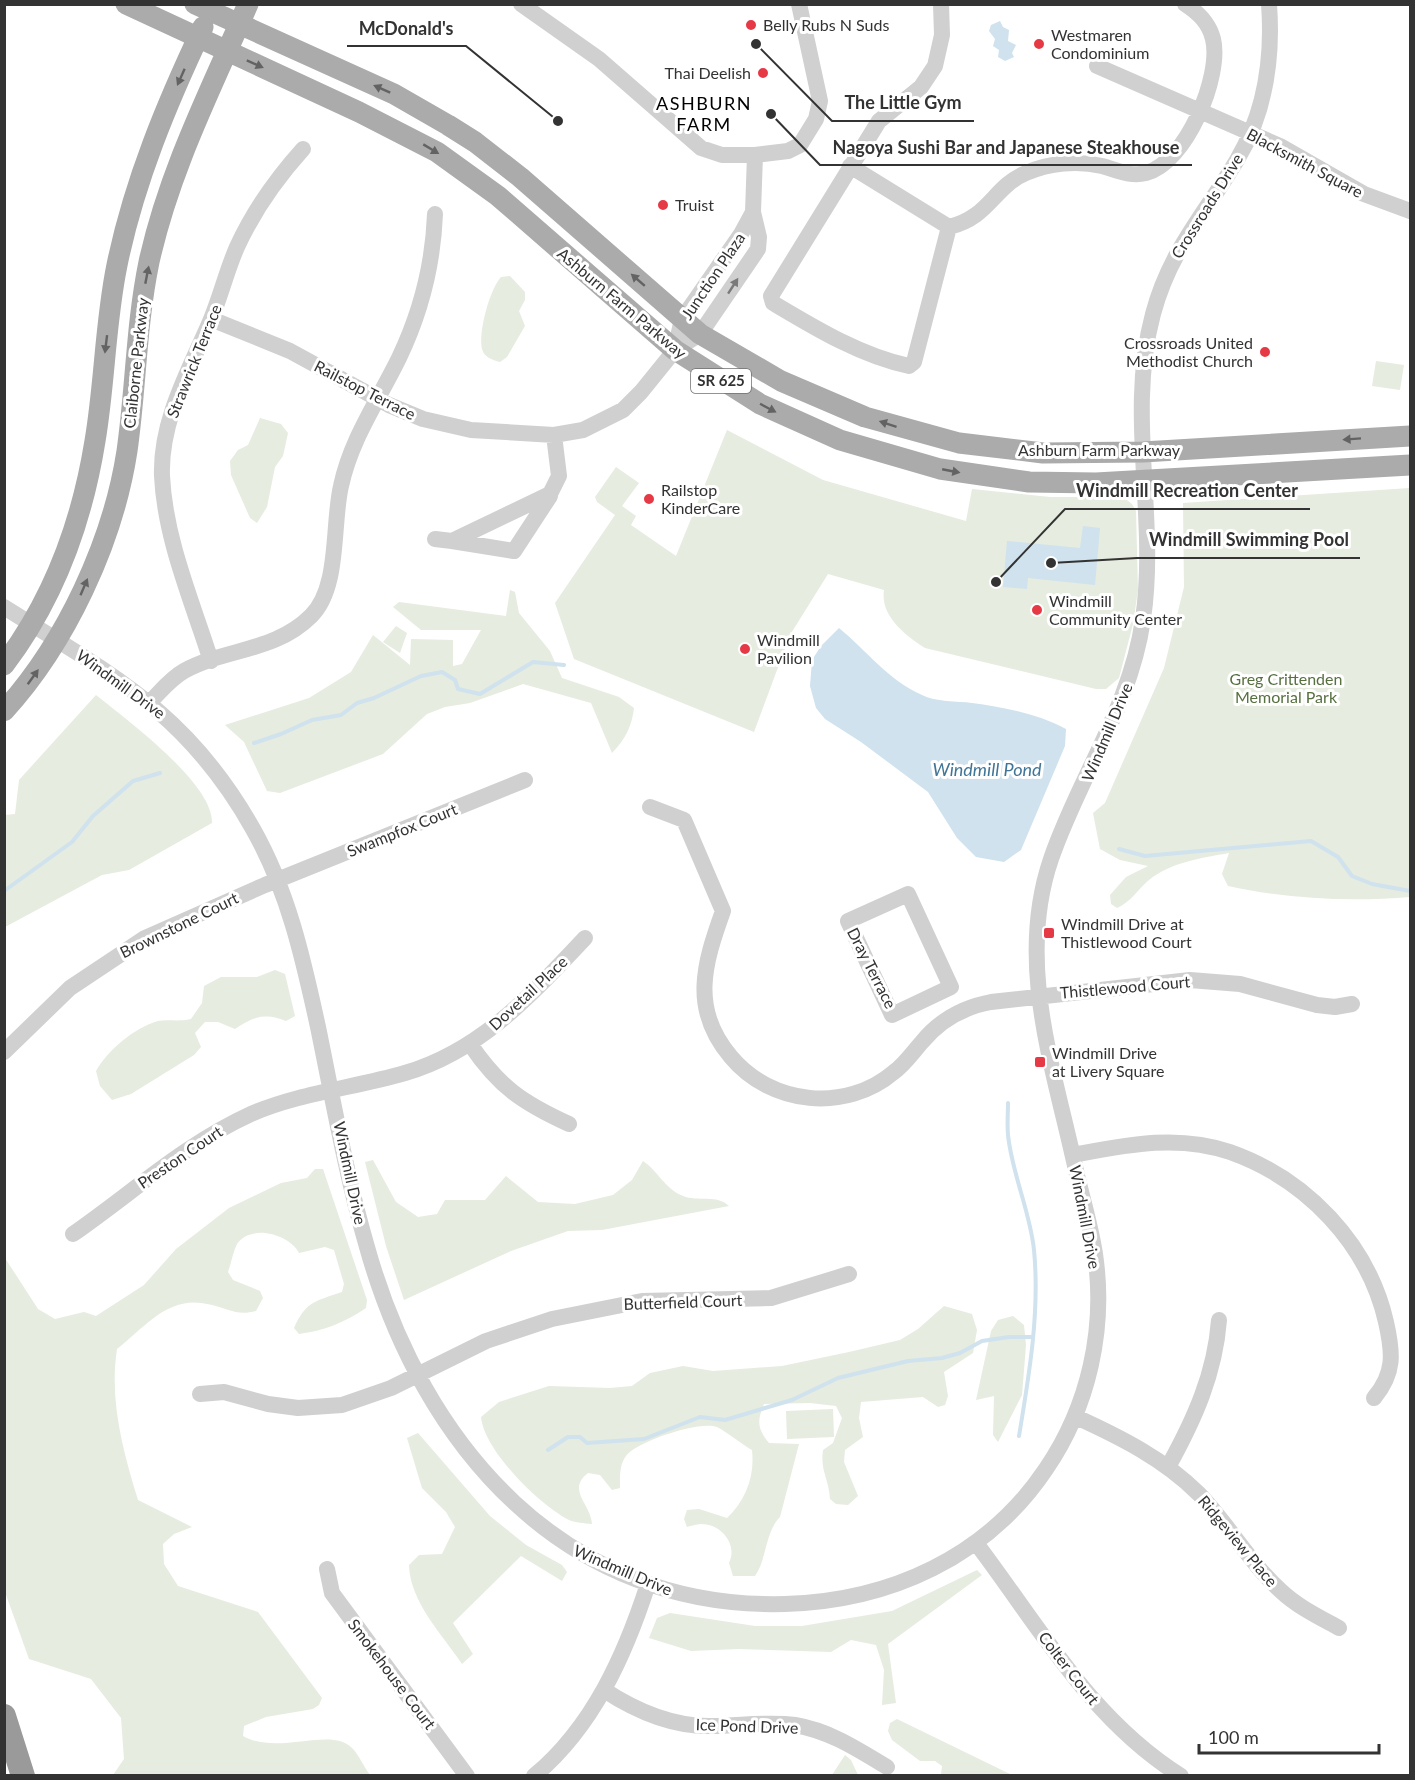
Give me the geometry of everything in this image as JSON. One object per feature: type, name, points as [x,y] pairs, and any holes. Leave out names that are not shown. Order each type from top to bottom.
[{"type":"highway","points":[[4,1716],[22,1776]]},
{"type":"main road","name":"Ashburn Farm Parkway","points":[[126,4],[389,126],[437,152],[498,196],[675,350],[726,385],[789,419],[840,440],[908,462],[972,476],[1029,482],[1143,481],[1410,465]]},
{"type":"main road","name":"Claiborne Parkway","points":[[4,711],[36,672],[58,640],[81,593],[112,511],[126,454],[137,336],[150,261],[182,156],[226,51],[249,4]]},
{"type":"main road","name":"Ashburn Farm Parkway","points":[[206,7],[239,26],[394,94],[476,142],[520,177],[700,334],[760,370],[804,392],[865,417],[926,435],[1024,451],[1143,452],[1410,435]]},
{"type":"main road","name":"Claiborne Parkway","points":[[4,665],[32,625],[64,559],[89,475],[111,299],[130,212],[153,143],[198,38],[206,7]]},
{"type":"street","points":[[520,4],[599,59],[701,148],[722,155],[755,155],[788,151],[800,145],[816,119],[820,101],[799,4]]},
{"type":"street","points":[[941,4],[942,35],[935,66],[921,87],[879,121],[771,296],[773,303],[839,339],[909,366],[914,362],[949,227]]},
{"type":"street","points":[[949,227],[974,218],[1010,182],[1038,169],[1055,165],[1086,163],[1123,174],[1146,173],[1162,166],[1176,153],[1200,110],[1213,72],[1213,38],[1204,19],[1185,4]]},
{"type":"street","name":"Crossroads Drive","points":[[1143,481],[1141,379],[1153,312],[1169,267],[1180,246],[1239,157],[1250,133],[1264,94],[1268,68],[1271,42],[1269,4]]},
{"type":"street","name":"Blacksmith Square","points":[[1098,66],[1280,146],[1364,194],[1410,211]]},
{"type":"street","name":"Strawrick Terrace","points":[[211,661],[168,523],[162,473],[164,447],[171,412],[211,319],[232,260],[254,214],[282,173],[303,149]]},
{"type":"street","name":"Junction Plaza","points":[[675,350],[700,334],[758,249],[759,237],[753,212],[755,155]]},
{"type":"street","points":[[850,165],[949,227]]},
{"type":"street","name":"Junction Plaza","points":[[675,350],[682,319],[741,234],[753,212]]},
{"type":"street","points":[[150,702],[183,672],[269,644],[289,635],[322,605],[329,580],[341,483],[355,441],[414,326],[430,266],[435,214]]},
{"type":"street","name":"Railstop Terrace","points":[[211,319],[290,351],[404,412],[452,427],[554,435],[583,430],[623,410],[641,392],[675,350]]},
{"type":"street","points":[[550,494],[444,540],[514,551],[550,494],[559,476],[554,435]]},
{"type":"street","name":"Windmill Drive","points":[[4,607],[150,702],[181,730],[223,779],[257,836],[279,879],[300,947],[372,1266],[381,1294],[418,1374],[444,1420],[473,1460],[520,1511],[575,1550],[648,1584],[707,1600],[737,1603],[826,1602],[881,1590],[918,1577],[949,1562],[976,1543],[1034,1486],[1057,1453],[1076,1417],[1091,1365],[1098,1292],[1092,1236],[1038,995],[1036,930],[1047,870],[1065,824],[1120,705],[1136,658],[1145,607],[1143,481]]},
{"type":"street","name":"Swampfox Court","points":[[279,879],[525,780]]},
{"type":"street","name":"Thistlewood Court","points":[[650,807],[684,820],[723,911],[703,979],[706,1006],[713,1028],[725,1050],[741,1067],[762,1083],[790,1095],[809,1098],[848,1096],[867,1090],[895,1072],[932,1030],[962,1010],[991,1002],[1190,980],[1240,984],[1317,1005],[1335,1007],[1352,1004]]},
{"type":"street","name":"Brownstone Court","points":[[4,1052],[70,988],[120,953],[170,926],[279,879]]},
{"type":"street","name":"Dray Terrace","points":[[951,987],[892,1015],[848,921],[908,894],[962,1010]]},
{"type":"street","name":"Dovetail Place","points":[[331,1090],[406,1072],[470,1044],[509,1015],[585,938]]},
{"type":"street","points":[[470,1044],[496,1079],[511,1093],[532,1107],[569,1124]]},
{"type":"street","name":"Preston Court","points":[[73,1233],[220,1128],[283,1102],[331,1090]]},
{"type":"street","points":[[1073,1155],[1143,1143],[1193,1144],[1221,1150],[1250,1161],[1288,1181],[1306,1194],[1344,1233],[1369,1273],[1381,1302],[1392,1363],[1386,1384],[1374,1398]]},
{"type":"street","name":"Butterfield Court","points":[[200,1394],[224,1392],[268,1404],[298,1408],[324,1407],[358,1401],[495,1338],[588,1310],[642,1301],[771,1298],[849,1274]]},
{"type":"street","points":[[1168,1467],[1199,1406],[1217,1343],[1219,1320]]},
{"type":"street","name":"Ridgeview Place","points":[[1076,1417],[1115,1435],[1168,1467],[1198,1493],[1229,1527],[1266,1577],[1281,1592],[1308,1611],[1339,1628]]},
{"type":"street","name":"Colter Court","points":[[976,1543],[1090,1698],[1128,1737],[1181,1776]]},
{"type":"street","name":"Smokehouse Court","points":[[327,1569],[332,1593],[467,1776]]},
{"type":"street","points":[[534,1776],[571,1738],[604,1690],[627,1643],[648,1584]]},
{"type":"street","name":"Ice Pond Drive","points":[[604,1690],[635,1708],[670,1721],[711,1726],[792,1725],[814,1730],[835,1737],[887,1767]]},
{"type":"green space","points":[[510,276],[525,292],[525,300],[519,311],[525,326],[507,357],[500,362],[489,358],[483,352],[481,342],[483,322],[497,283],[501,277]]},
{"type":"green space","points":[[1376,361],[1404,365],[1400,390],[1372,386]]},
{"type":"green space","points":[[260,418],[281,424],[288,433],[283,456],[275,467],[267,507],[257,523],[250,518],[231,475],[230,461],[238,450],[248,445]]},
{"type":"green space","points":[[727,430],[823,480],[966,521],[972,489],[1050,497],[1123,497],[1132,504],[1136,511],[1138,590],[1133,624],[1119,678],[1106,689],[1096,689],[925,648],[895,624],[886,608],[884,590],[828,574],[790,635],[754,732],[574,659],[555,603],[615,515],[597,502],[595,497],[616,467],[639,483],[622,506],[636,516],[631,525],[676,556]]},
{"type":"green space","name":"Greg Crittenden Memorial Park","points":[[1410,488],[1410,897],[1319,898],[1273,894],[1228,886],[1222,874],[1229,853],[1167,869],[1149,880],[1122,905],[1117,908],[1111,904],[1110,895],[1126,877],[1148,866],[1120,860],[1100,849],[1093,813],[1105,803],[1164,668],[1184,587],[1183,503]]},
{"type":"green space","points":[[510,590],[515,592],[519,613],[550,651],[562,678],[619,697],[634,708],[627,732],[612,753],[591,703],[523,684],[470,703],[445,707],[427,714],[383,754],[280,793],[267,791],[244,742],[225,725],[309,698],[351,672],[373,635],[410,665],[411,639],[453,640],[453,666],[462,664],[481,630],[421,630],[393,607],[399,602],[506,616]]},
{"type":"green space","points":[[396,626],[407,633],[400,653],[383,642]]},
{"type":"green space","points":[[96,695],[166,753],[184,772],[209,807],[212,823],[129,870],[102,875],[5,927],[5,815],[15,814],[19,780]]},
{"type":"green space","points":[[275,970],[285,974],[295,1016],[286,1021],[272,1017],[260,1017],[235,1029],[218,1022],[205,1022],[195,1033],[201,1047],[194,1055],[131,1094],[112,1100],[100,1086],[96,1071],[107,1055],[131,1034],[158,1021],[191,1019],[202,1003],[204,986],[221,977],[257,977]]},
{"type":"green space","points":[[373,1160],[396,1202],[418,1217],[437,1214],[445,1200],[485,1200],[506,1176],[538,1202],[575,1204],[613,1195],[632,1180],[643,1161],[677,1193],[689,1198],[719,1200],[729,1206],[602,1230],[568,1231],[511,1251],[404,1300],[386,1246],[365,1162]]},
{"type":"green space","points":[[315,1169],[323,1169],[367,1300],[366,1308],[334,1325],[299,1334],[294,1328],[308,1307],[319,1300],[342,1292],[344,1284],[334,1250],[325,1247],[299,1253],[287,1241],[279,1237],[270,1234],[251,1234],[237,1244],[228,1272],[233,1280],[260,1291],[263,1298],[256,1311],[238,1312],[197,1302],[184,1303],[171,1307],[149,1321],[117,1349],[116,1406],[127,1463],[138,1500],[192,1527],[174,1534],[163,1544],[164,1564],[178,1586],[258,1612],[322,1698],[319,1705],[313,1709],[266,1717],[244,1726],[243,1736],[272,1743],[318,1740],[343,1742],[355,1751],[370,1775],[113,1775],[124,1759],[121,1718],[91,1679],[29,1659],[5,1592],[5,1258],[38,1309],[55,1319],[84,1312],[96,1316],[144,1285],[176,1249],[229,1208],[281,1183],[307,1178]]},
{"type":"green space","points":[[944,1306],[972,1314],[977,1330],[973,1353],[944,1372],[948,1396],[945,1405],[938,1407],[923,1397],[861,1402],[859,1418],[863,1437],[845,1450],[844,1462],[858,1496],[848,1505],[836,1504],[830,1499],[823,1464],[823,1450],[833,1443],[842,1418],[836,1406],[810,1403],[764,1404],[759,1424],[769,1443],[799,1444],[780,1517],[771,1530],[762,1562],[755,1576],[733,1576],[729,1563],[730,1543],[726,1537],[709,1525],[699,1524],[687,1527],[684,1519],[687,1510],[699,1509],[727,1518],[734,1511],[748,1487],[753,1460],[752,1450],[717,1427],[683,1429],[632,1450],[622,1463],[620,1488],[612,1490],[600,1475],[588,1473],[579,1485],[579,1491],[592,1524],[569,1520],[529,1490],[502,1460],[484,1430],[481,1417],[499,1402],[549,1386],[610,1388],[632,1386],[650,1373],[683,1366],[713,1371],[782,1366],[900,1340],[918,1329]]},
{"type":"green space","points":[[1013,1316],[1024,1325],[1026,1345],[1022,1395],[998,1442],[993,1435],[994,1396],[976,1400],[991,1331],[998,1320]]},
{"type":"green space","points":[[833,1409],[834,1437],[787,1439],[786,1411]]},
{"type":"green space","points":[[418,1433],[490,1516],[526,1545],[562,1565],[567,1572],[562,1581],[521,1556],[453,1623],[473,1654],[462,1664],[428,1617],[411,1579],[409,1565],[419,1555],[442,1554],[455,1527],[446,1512],[422,1488],[407,1438]]},
{"type":"green space","points":[[977,1570],[982,1575],[888,1644],[896,1703],[882,1705],[884,1670],[876,1645],[851,1640],[831,1652],[738,1649],[691,1651],[649,1638],[657,1618],[670,1613],[755,1626],[802,1626],[892,1611]]},
{"type":"green space","points":[[897,1719],[1012,1775],[941,1775],[942,1766],[935,1761],[920,1761],[892,1740],[888,1731],[890,1723]]},
{"type":"green space","points":[[845,1755],[851,1760],[858,1775],[832,1775]]},
{"type":"water","points":[[1000,21],[1003,27],[1009,30],[1008,41],[1016,45],[1012,53],[1014,57],[1005,61],[998,57],[999,50],[993,46],[995,39],[989,31],[991,25]]},
{"type":"water","points":[[1083,526],[1100,528],[1095,585],[1028,578],[1027,589],[1003,587],[1007,541],[1080,548]]},
{"type":"water","name":"Windmill Pond","points":[[839,628],[888,673],[922,695],[940,700],[1020,712],[1066,729],[1065,746],[1021,850],[1004,862],[976,857],[957,838],[928,792],[861,742],[825,719],[816,708],[810,686],[812,660],[821,646]]},
{"type":"waterway","points":[[254,743],[312,720],[341,715],[357,703],[374,698],[421,676],[442,672],[455,680],[458,689],[480,694],[533,662],[564,665]]},
{"type":"waterway","points":[[4,891],[72,842],[93,816],[133,781],[160,773]]},
{"type":"waterway","points":[[1119,849],[1145,856],[1311,841],[1338,857],[1352,876],[1372,884],[1410,891]]},
{"type":"waterway","points":[[1008,1103],[1010,1150],[1032,1235],[1036,1297],[1019,1436]]},
{"type":"waterway","points":[[548,1450],[568,1437],[580,1437],[587,1443],[644,1439],[700,1417],[725,1420],[792,1400],[838,1378],[908,1361],[942,1358],[960,1353],[982,1341],[1009,1337],[1032,1337]]},
{"type":"place","name":"Belly Rubs N Suds","points":[[751,25]]},
{"type":"place","name":"The Little Gym","points":[[756,44]]},
{"type":"place","name":"Westmaren Condominium","points":[[1039,44]]},
{"type":"place","name":"Thai Deelish","points":[[763,73]]},
{"type":"place","name":"Nagoya Sushi Bar and Japanese Steakhouse","points":[[771,114]]},
{"type":"place","name":"McDonald's","points":[[558,121]]},
{"type":"place","name":"Truist","points":[[663,205]]},
{"type":"place","name":"Crossroads United Methodist Church","points":[[1265,352]]},
{"type":"place","name":"Railstop KinderCare","points":[[649,499]]},
{"type":"place","name":"Windmill Swimming Pool","points":[[1051,563]]},
{"type":"place","name":"Windmill Recreation Center","points":[[996,582]]},
{"type":"place","name":"Windmill Community Center","points":[[1037,610]]},
{"type":"place","name":"Windmill Pavilion","points":[[745,649]]},
{"type":"place","name":"Windmill Drive at Thistlewood Court","points":[[1049,933]]},
{"type":"place","name":"Windmill Drive at Livery Square","points":[[1040,1062]]},
{"type":"district","name":"ASHBURN FARM","points":[[704,114]]}]
